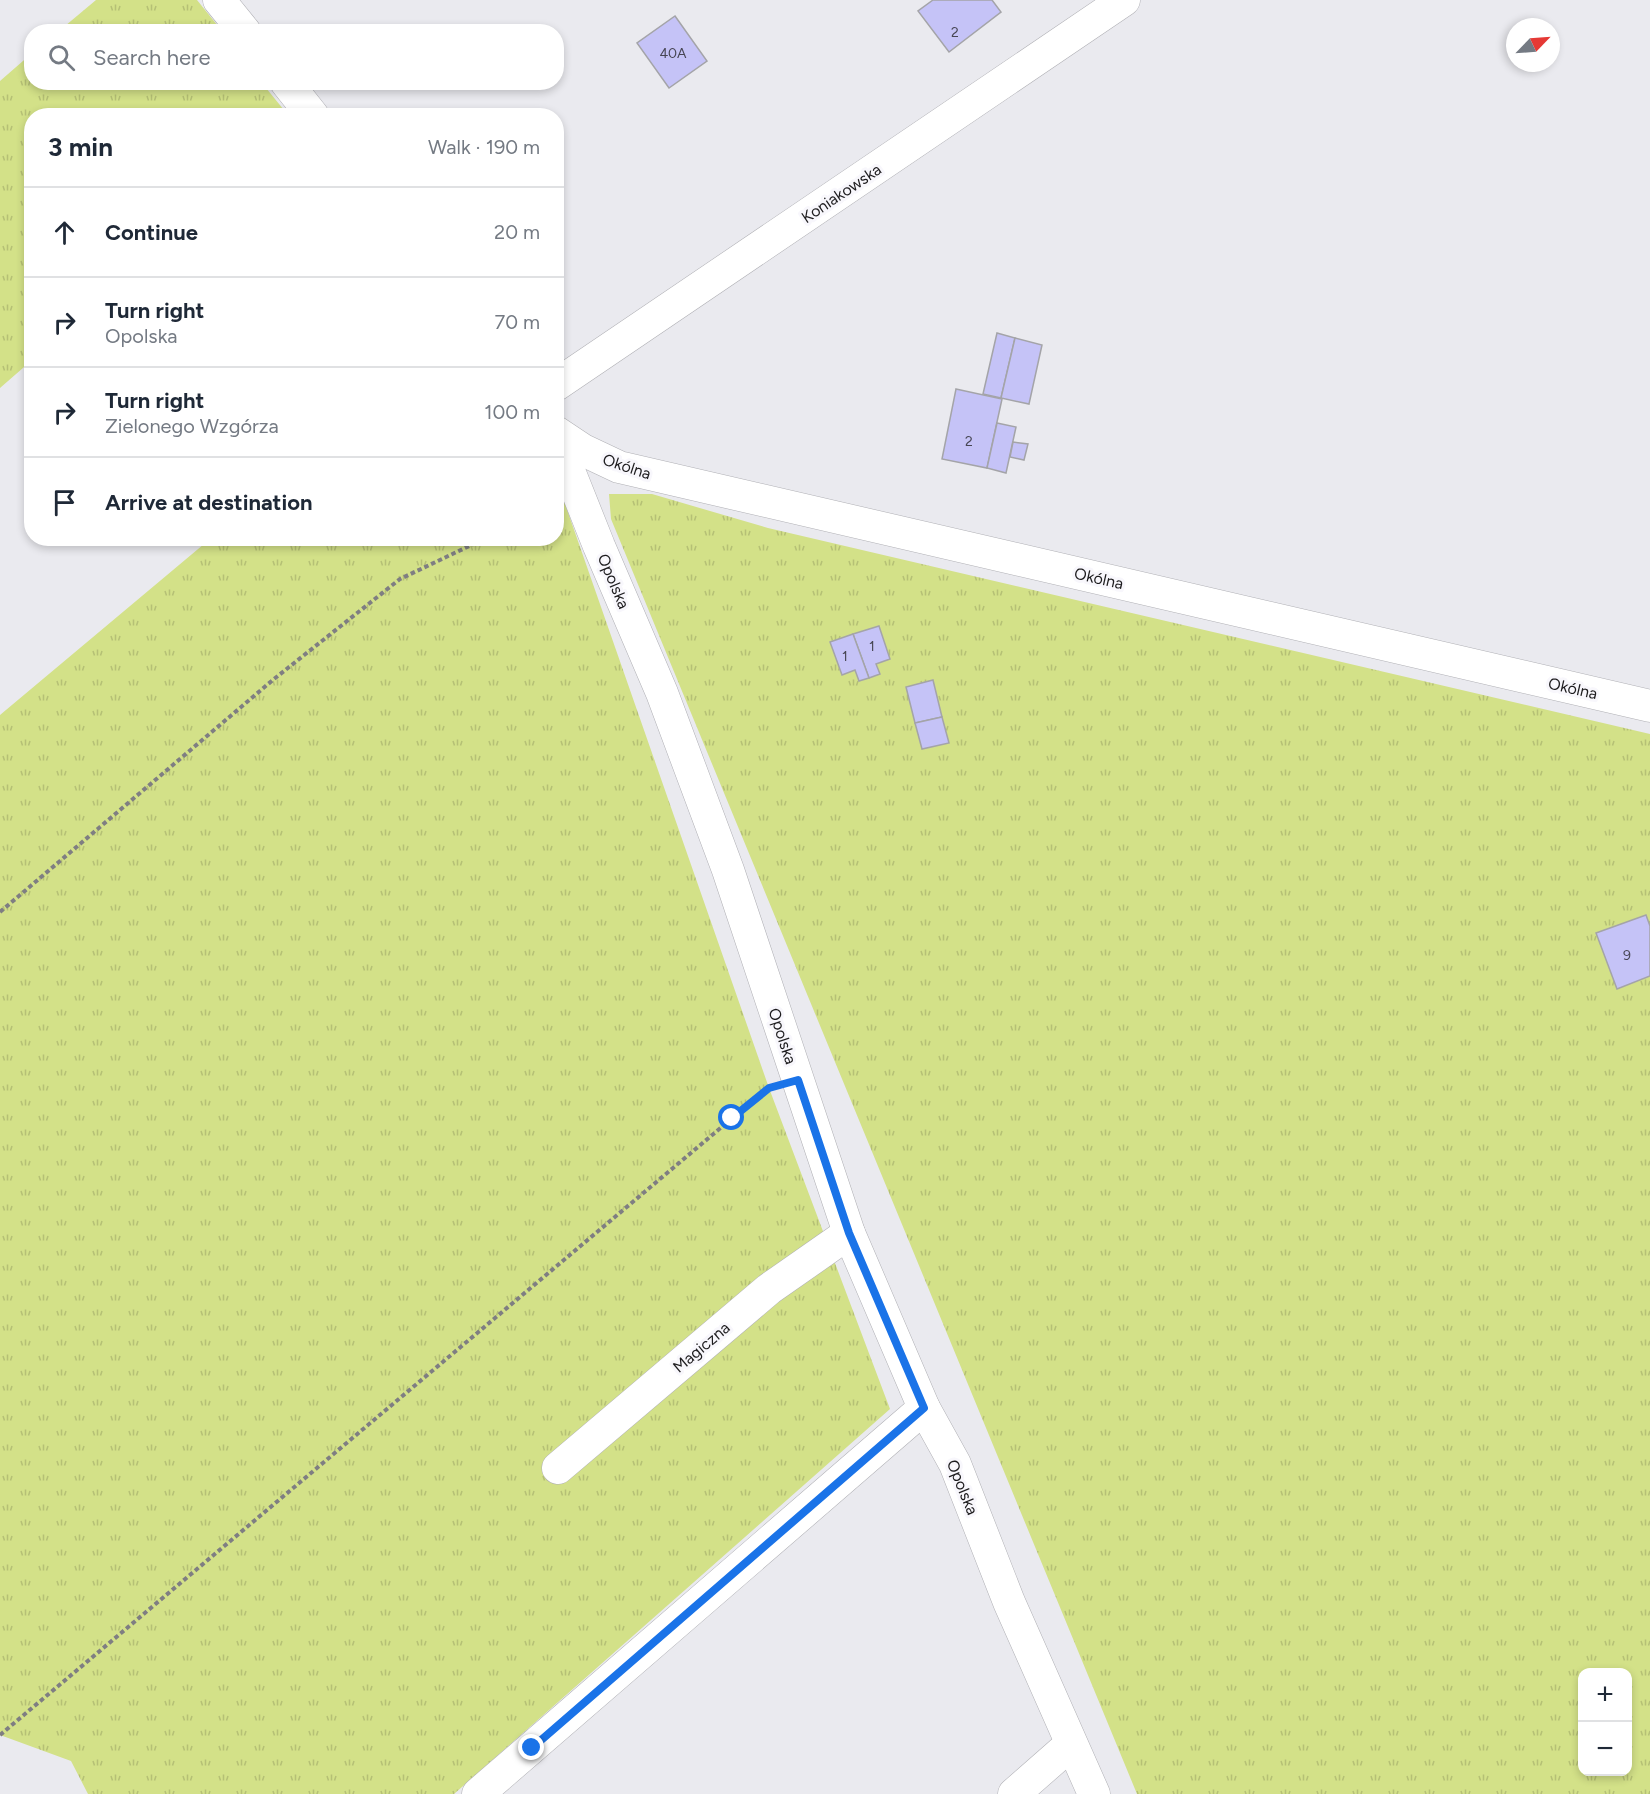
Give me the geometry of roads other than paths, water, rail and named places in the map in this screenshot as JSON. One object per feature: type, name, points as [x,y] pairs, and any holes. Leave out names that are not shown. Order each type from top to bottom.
[{"type":"street","points":[[219,0],[238,24]]},
{"type":"street","name":"Koniakowska","points":[[564,380],[1124,0]]},
{"type":"street","points":[[292,90],[307,108]]},
{"type":"street","name":"Okólna","points":[[564,437],[583,450],[619,467],[1650,706]]},
{"type":"street","name":"Opolska","points":[[564,458],[666,704],[728,870],[849,1233],[924,1408],[955,1464],[1009,1602],[1094,1794]]},
{"type":"street","name":"Magiczna","points":[[558,1468],[769,1289],[849,1233]]},
{"type":"street","points":[[478,1794],[924,1408]]},
{"type":"street","points":[[1014,1794],[1071,1744]]}]
